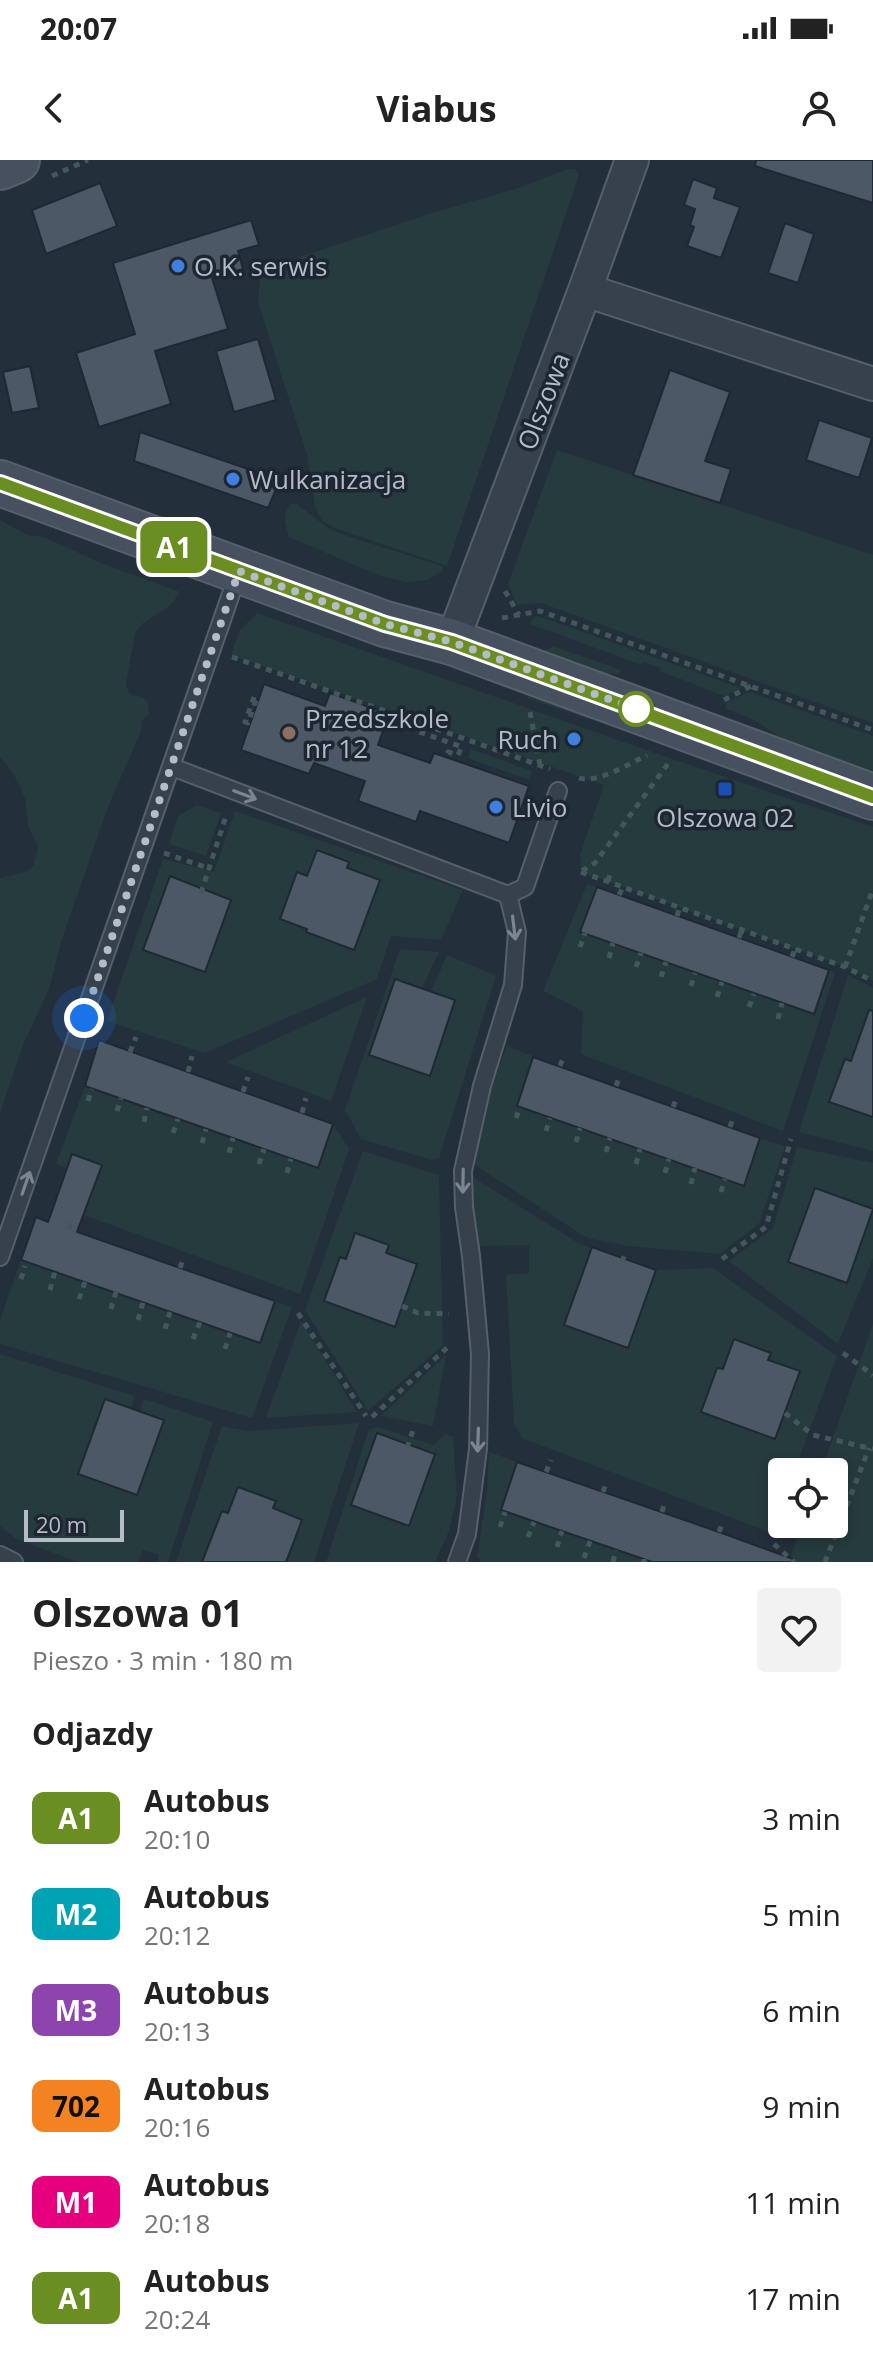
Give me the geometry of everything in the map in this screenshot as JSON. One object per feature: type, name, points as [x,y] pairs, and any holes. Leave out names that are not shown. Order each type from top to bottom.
[{"type":"street","points":[[0,167],[17,160]]},
{"type":"street","name":"Olszowa","points":[[452,642],[632,160]]},
{"type":"street","points":[[585,290],[873,384]]},
{"type":"street","points":[[0,483],[385,624],[452,642],[873,797]]},
{"type":"lane","points":[[0,1257],[239,571]]},
{"type":"lane","points":[[172,767],[508,895],[525,887],[558,791]]},
{"type":"lane","points":[[457,1562],[467,1534],[478,1449],[480,1354],[463,1171],[482,1086],[513,985],[517,932],[508,895]]},
{"type":"lane","points":[[0,1555],[14,1562]]},
{"type":"path","points":[[499,580],[519,615]]},
{"type":"path","points":[[497,619],[540,611],[873,730]]},
{"type":"path","points":[[228,655],[555,771]]},
{"type":"path","points":[[529,703],[540,766]]},
{"type":"path","points":[[420,722],[417,731],[462,747],[458,755],[448,752],[446,757]]},
{"type":"path","points":[[570,775],[585,780],[606,774],[659,749]]},
{"type":"path","points":[[672,759],[595,863],[581,872],[845,967],[873,981]]},
{"type":"path","points":[[201,893],[229,808]]},
{"type":"path","points":[[159,851],[208,868]]},
{"type":"path","points":[[608,881],[611,871]]},
{"type":"path","points":[[619,895],[623,887]]},
{"type":"path","points":[[845,967],[873,889]]},
{"type":"path","points":[[677,916],[680,907]]},
{"type":"path","points":[[739,938],[742,929]]},
{"type":"path","points":[[580,947],[585,933]]},
{"type":"path","points":[[609,958],[613,943]]},
{"type":"path","points":[[792,957],[795,949]]},
{"type":"path","points":[[636,967],[641,953]]},
{"type":"path","points":[[661,977],[666,962]]},
{"type":"path","points":[[691,986],[695,973]]},
{"type":"path","points":[[717,997],[722,982]]},
{"type":"path","points":[[749,1007],[754,994]]},
{"type":"path","points":[[778,1019],[782,1003]]},
{"type":"path","points":[[130,1052],[136,1037]]},
{"type":"path","points":[[188,1072],[192,1056]]},
{"type":"path","points":[[560,1066],[563,1058]]},
{"type":"path","points":[[243,1092],[248,1077]]},
{"type":"path","points":[[616,1086],[619,1078]]},
{"type":"path","points":[[88,1101],[92,1089]]},
{"type":"path","points":[[117,1111],[121,1098]]},
{"type":"path","points":[[302,1113],[306,1098]]},
{"type":"path","points":[[673,1107],[676,1100]]},
{"type":"path","points":[[516,1118],[520,1107]]},
{"type":"path","points":[[144,1122],[147,1108]]},
{"type":"path","points":[[546,1131],[550,1118]]},
{"type":"path","points":[[173,1133],[178,1119]]},
{"type":"path","points":[[576,1142],[580,1128]]},
{"type":"path","points":[[202,1143],[206,1129]]},
{"type":"path","points":[[229,1153],[233,1138]]},
{"type":"path","points":[[606,1152],[610,1138]]},
{"type":"path","points":[[722,1259],[766,1227],[791,1139]]},
{"type":"path","points":[[259,1164],[264,1149]]},
{"type":"path","points":[[636,1164],[640,1149]]},
{"type":"path","points":[[287,1173],[291,1159]]},
{"type":"path","points":[[665,1173],[669,1159]]},
{"type":"path","points":[[691,1184],[695,1168]]},
{"type":"path","points":[[721,1192],[725,1179]]},
{"type":"path","points":[[69,1229],[72,1218]]},
{"type":"path","points":[[622,1262],[625,1254]]},
{"type":"path","points":[[180,1268],[183,1259]]},
{"type":"path","points":[[50,1290],[55,1271]]},
{"type":"path","points":[[79,1299],[85,1282]]},
{"type":"path","points":[[111,1309],[116,1292]]},
{"type":"path","points":[[138,1320],[143,1302]]},
{"type":"path","points":[[402,1306],[418,1313],[449,1314]]},
{"type":"path","points":[[165,1329],[170,1312]]},
{"type":"path","points":[[298,1313],[369,1416],[450,1345]]},
{"type":"path","points":[[193,1339],[200,1322]]},
{"type":"path","points":[[225,1349],[230,1333]]},
{"type":"path","points":[[843,1353],[873,1375]]},
{"type":"path","points":[[785,1413],[813,1435],[871,1448],[825,1562]]},
{"type":"path","points":[[407,1448],[414,1427]]},
{"type":"path","points":[[546,1472],[551,1460]]},
{"type":"path","points":[[603,1492],[607,1481]]},
{"type":"path","points":[[662,1512],[665,1501]]},
{"type":"path","points":[[500,1527],[505,1512]]},
{"type":"path","points":[[528,1537],[534,1522]]},
{"type":"path","points":[[719,1532],[723,1522]]},
{"type":"path","points":[[557,1547],[562,1531]]},
{"type":"path","points":[[584,1558],[590,1541]]},
{"type":"path","points":[[774,1544],[794,1562]]},
{"type":"path","points":[[613,1562],[616,1550]]},
{"type":"green space","points":[[568,169],[576,169],[579,175],[447,566],[337,529],[322,521],[315,506],[307,455],[258,302],[260,277],[282,263],[518,188]]},
{"type":"green space","points":[[557,450],[873,555],[873,723],[541,603],[517,605],[508,584]]},
{"type":"green space","points":[[290,504],[297,504],[328,528],[344,535],[442,566],[443,570],[428,580],[407,582],[380,576],[289,537],[285,516]]},
{"type":"green space","points":[[0,520],[27,535],[44,537],[101,563],[180,592],[171,605],[142,624],[135,633],[126,684],[130,695],[142,697],[148,702],[149,714],[141,722],[141,731],[108,807],[61,942],[49,989],[23,1045],[0,1113],[0,878],[29,871],[38,847],[28,826],[25,798],[0,756]]},
{"type":"green space","points":[[257,613],[873,827],[873,981],[845,967],[581,872],[580,854],[604,785],[231,655],[240,630]]},
{"type":"green space","points":[[538,616],[741,688],[724,696],[660,671],[661,668],[643,662],[642,665],[530,624]]},
{"type":"green space","points":[[553,646],[621,670],[619,674],[590,674],[538,654]]},
{"type":"green space","points":[[750,692],[873,736],[873,774],[793,746],[754,720],[725,708],[727,702]]},
{"type":"green space","points":[[528,694],[590,716],[588,719],[527,698]]},
{"type":"green space","points":[[471,749],[532,771],[529,780],[468,758]]},
{"type":"green space","points":[[197,805],[221,813],[206,856],[169,844],[178,816]]},
{"type":"green space","points":[[235,811],[463,890],[441,940],[391,936],[377,979],[205,1053],[107,1021],[163,859],[214,872]]},
{"type":"green space","points":[[587,884],[597,887],[581,932],[813,1014],[829,970],[835,973],[783,1131],[581,1054],[583,1011],[543,991]]},
{"type":"green space","points":[[400,949],[439,952],[422,988],[394,979],[369,1055],[429,1076],[455,1001],[431,992],[447,955],[496,976],[439,1158],[432,1160],[361,1139],[345,1110]]},
{"type":"green space","points":[[848,975],[873,988],[873,1038],[851,1061],[845,1059],[830,1102],[873,1117],[873,1151],[799,1132]]},
{"type":"green space","points":[[367,997],[331,1101],[226,1062]]},
{"type":"green space","points":[[507,1046],[533,1056],[517,1106],[744,1185],[760,1138],[785,1146],[759,1224],[719,1254],[628,1246],[587,1238],[475,1165],[486,1102]]},
{"type":"green space","points":[[85,1086],[317,1168],[333,1124],[349,1149],[300,1294],[65,1208],[64,1176],[93,1187],[101,1165],[73,1154],[67,1169],[56,1164]]},
{"type":"green space","points":[[797,1147],[873,1163],[873,1258],[838,1344],[729,1261],[773,1228]]},
{"type":"green space","points":[[363,1151],[439,1175],[443,1345],[368,1411],[305,1310]]},
{"type":"green space","points":[[474,1178],[580,1244],[618,1257],[628,1264],[629,1260],[656,1270],[713,1268],[837,1356],[799,1458],[768,1458],[768,1531],[522,1438],[514,1424],[506,1275],[529,1273],[529,1245],[478,1246]]},
{"type":"green space","points":[[21,1260],[260,1343],[275,1301],[292,1307],[252,1418],[0,1344],[0,1320]]},
{"type":"green space","points":[[301,1321],[357,1412],[266,1418]]},
{"type":"green space","points":[[873,1324],[873,1562],[789,1562],[797,1538],[848,1538],[848,1458],[826,1458]]},
{"type":"green space","points":[[0,1354],[135,1396],[131,1408],[104,1399],[78,1473],[137,1494],[164,1420],[140,1411],[144,1399],[213,1422],[168,1562],[157,1562],[159,1555],[143,1550],[138,1562],[77,1562],[15,1538],[0,1526]]},
{"type":"green space","points":[[446,1355],[433,1426],[381,1416]]},
{"type":"green space","points":[[359,1423],[314,1562],[176,1562],[222,1426],[248,1431]]},
{"type":"green space","points":[[378,1427],[433,1445],[446,1434],[453,1437],[457,1496],[449,1531],[435,1562],[326,1562],[369,1429]]},
{"type":"green space","points":[[489,1452],[517,1462],[501,1511],[652,1562],[482,1562],[477,1557],[487,1491]]},
{"type":"building","points":[[756,160],[873,160],[873,203],[755,166]]},
{"type":"building","points":[[693,179],[717,188],[714,198],[740,207],[721,258],[687,246],[694,227],[690,225],[695,209],[684,205]]},
{"type":"building","points":[[100,183],[117,226],[46,254],[32,210]]},
{"type":"building","points":[[251,220],[259,245],[238,251],[243,269],[212,278],[228,329],[155,351],[171,404],[99,427],[76,353],[135,334],[113,263]]},
{"type":"building","points":[[785,223],[814,234],[798,283],[768,273]]},
{"type":"building","points":[[258,339],[276,400],[234,412],[216,351]]},
{"type":"building","points":[[30,366],[39,408],[12,413],[3,372]]},
{"type":"building","points":[[670,370],[730,392],[705,461],[731,469],[720,503],[633,475]]},
{"type":"building","points":[[819,420],[872,438],[859,478],[806,460]]},
{"type":"building","points":[[140,432],[280,480],[268,508],[134,461]]},
{"type":"building","points":[[264,684],[325,706],[330,693],[389,714],[378,745],[430,763],[434,753],[529,786],[509,843],[420,811],[416,822],[358,801],[365,781],[314,763],[309,774],[241,750]]},
{"type":"building","points":[[317,850],[349,862],[347,868],[380,880],[354,950],[280,919],[297,872],[307,876]]},
{"type":"building","points":[[170,876],[231,900],[205,972],[143,950]]},
{"type":"building","points":[[597,887],[829,970],[814,1014],[580,932]]},
{"type":"building","points":[[395,979],[455,1000],[430,1076],[369,1055]]},
{"type":"building","points":[[869,1010],[873,1011],[873,1117],[829,1102],[845,1059],[851,1061]]},
{"type":"building","points":[[99,1040],[333,1124],[318,1168],[85,1086]]},
{"type":"building","points":[[533,1057],[760,1138],[744,1186],[517,1106]]},
{"type":"building","points":[[72,1154],[102,1165],[77,1232],[275,1301],[260,1343],[21,1260],[36,1217],[48,1222]]},
{"type":"building","points":[[815,1188],[873,1209],[847,1283],[788,1262]]},
{"type":"building","points":[[355,1233],[389,1245],[386,1253],[417,1264],[395,1327],[324,1301],[340,1257],[346,1259]]},
{"type":"building","points":[[592,1247],[656,1270],[628,1348],[564,1325]]},
{"type":"building","points":[[734,1339],[771,1353],[768,1360],[800,1371],[775,1439],[701,1412],[717,1368],[723,1369]]},
{"type":"building","points":[[105,1399],[164,1420],[137,1495],[78,1474]]},
{"type":"building","points":[[377,1433],[435,1454],[409,1526],[351,1505]]},
{"type":"building","points":[[517,1462],[719,1532],[793,1559],[792,1562],[652,1562],[501,1510]]},
{"type":"building","points":[[238,1487],[276,1501],[273,1508],[302,1520],[286,1562],[202,1562],[222,1511],[228,1513]]},
{"type":"bus line","name":"A1","points":[[0,483],[385,624],[452,642],[873,797]]},
{"type":"place","name":"O.K. serwis","points":[[178,266]]},
{"type":"place","name":"Wulkanizacja","points":[[233,479]]},
{"type":"place","name":"Przedszkole nr 12","points":[[289,733]]},
{"type":"place","name":"Ruch","points":[[574,739]]},
{"type":"place","name":"Olszowa 02","points":[[725,789]]},
{"type":"place","name":"Livio","points":[[496,807]]},
{"type":"route","points":[[84,1018],[239,571],[385,624],[452,642],[636,709]]}]
